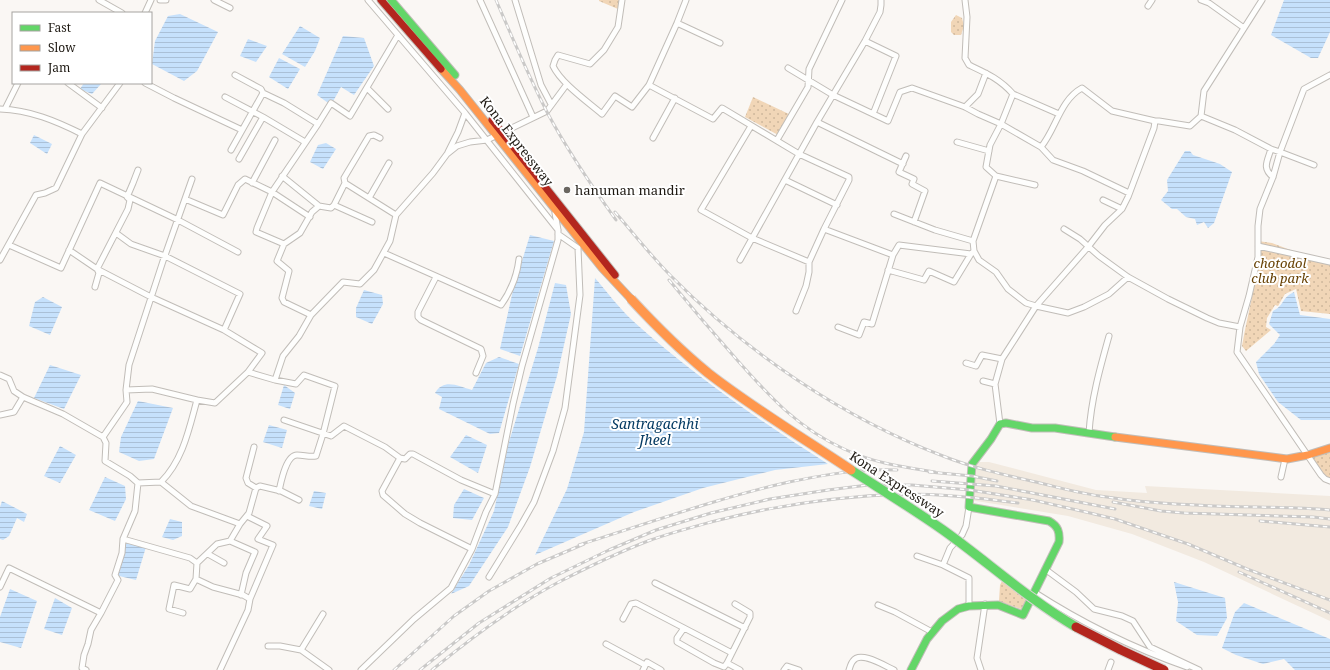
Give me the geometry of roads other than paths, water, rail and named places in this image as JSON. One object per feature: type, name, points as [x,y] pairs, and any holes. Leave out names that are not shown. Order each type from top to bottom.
[{"type":"main road","name":"Kona Expressway","points":[[382,0],[419,45],[490,126],[499,134],[553,207],[602,268],[665,335],[707,372],[743,399],[943,530],[970,550],[1003,578],[1053,613],[1117,649],[1164,670]]},
{"type":"main road","name":"Kona Expressway","points":[[391,0],[499,134],[609,266],[631,299]]},
{"type":"main road","points":[[911,670],[926,639],[942,622],[958,609],[985,604],[998,605],[1023,615],[1059,542],[1059,528],[1049,521],[969,507],[972,464],[991,439],[1000,424],[1006,423],[1032,428],[1055,428],[1285,459],[1308,455],[1330,448]]},
{"type":"street","points":[[100,0],[120,12]]},
{"type":"street","points":[[145,12],[150,0]]},
{"type":"street","points":[[160,0],[166,0]]},
{"type":"street","points":[[214,0],[230,8]]},
{"type":"street","points":[[368,0],[465,113],[558,232],[578,248],[580,295],[573,355],[565,408],[553,452],[534,502],[522,525],[488,577]]},
{"type":"street","points":[[480,0],[533,117]]},
{"type":"street","points":[[515,0],[541,85],[551,104]]},
{"type":"street","points":[[622,0],[618,27],[604,50],[590,64],[561,55],[555,60],[553,66],[555,72],[567,84],[602,114],[615,96],[632,107],[650,85],[686,0]]},
{"type":"street","points":[[777,140],[808,86],[807,79],[809,69],[842,0]]},
{"type":"street","points":[[740,260],[817,122],[865,41],[880,12],[882,5],[880,0]]},
{"type":"street","points":[[965,0],[967,17],[965,58],[968,65],[996,78],[1013,94],[1059,114]]},
{"type":"street","points":[[1148,6],[1152,0]]},
{"type":"street","points":[[1200,0],[1209,4],[1244,28]]},
{"type":"street","points":[[1041,147],[1046,141],[1059,114],[1075,92],[1082,88],[1112,111],[1155,121],[1190,126],[1200,116],[1204,91],[1262,0]]},
{"type":"street","points":[[677,23],[720,43]]},
{"type":"street","points":[[284,244],[256,232],[272,192],[331,103],[350,116],[398,35]]},
{"type":"street","points":[[865,41],[896,56],[872,114]]},
{"type":"street","points":[[788,68],[833,95],[888,120],[900,92],[912,88],[965,107],[1001,124],[1041,147],[1053,160],[1083,171],[1129,193]]},
{"type":"street","points":[[965,107],[978,94],[986,73]]},
{"type":"street","points":[[235,75],[318,124]]},
{"type":"street","points":[[1330,75],[1304,89],[1260,209],[1258,226],[1258,258],[1250,296],[1240,327],[1237,352],[1321,475],[1330,481]]},
{"type":"street","points":[[17,84],[2,109],[30,113],[57,121],[82,134]]},
{"type":"street","points":[[69,84],[102,108]]},
{"type":"street","points":[[0,260],[36,194],[45,193],[56,188],[82,134],[119,84]]},
{"type":"street","points":[[147,84],[242,130]]},
{"type":"street","points":[[447,154],[457,146],[470,142],[487,140],[546,111],[567,84]]},
{"type":"street","points":[[650,85],[713,119],[722,108],[800,154],[849,177],[849,180],[809,262],[809,272],[806,286],[796,311]]},
{"type":"street","points":[[367,88],[388,109]]},
{"type":"street","points":[[231,150],[263,92]]},
{"type":"street","points":[[1013,94],[1001,124],[990,145],[986,167],[996,176],[1035,185]]},
{"type":"street","points":[[225,97],[305,142]]},
{"type":"street","points":[[653,138],[675,98]]},
{"type":"street","points":[[275,380],[284,356],[299,336],[311,315],[343,282],[360,284],[374,270],[390,241],[396,215],[433,173],[447,154],[458,132],[465,113]]},
{"type":"street","points":[[1200,116],[1235,130],[1270,149],[1314,165]]},
{"type":"street","points":[[239,159],[263,117]]},
{"type":"street","points":[[1000,424],[995,384],[1002,359],[1036,306],[1088,247],[1105,225],[1122,209],[1154,128],[1155,121]]},
{"type":"street","points":[[817,122],[903,164]]},
{"type":"street","points":[[751,126],[701,210],[752,238],[809,262]]},
{"type":"street","points":[[282,176],[319,206],[331,208],[345,183],[344,178],[369,136],[374,135],[380,138]]},
{"type":"street","points":[[252,182],[275,140]]},
{"type":"street","points":[[957,142],[989,151]]},
{"type":"street","points":[[1270,149],[1266,168],[1267,172],[1273,177]]},
{"type":"street","points":[[906,156],[899,172],[914,179],[912,184],[925,191],[914,222]]},
{"type":"street","points":[[369,198],[389,163]]},
{"type":"street","points":[[127,197],[138,170]]},
{"type":"street","points":[[888,270],[924,280],[929,271],[954,282],[972,253],[973,242],[996,176]]},
{"type":"street","points":[[103,437],[127,402],[126,390],[129,365],[164,256],[192,179]]},
{"type":"street","points":[[185,199],[223,215],[238,185],[245,179],[272,192],[310,217]]},
{"type":"street","points":[[785,180],[837,205]]},
{"type":"street","points":[[9,245],[61,268],[100,183],[178,220],[238,252]]},
{"type":"street","points":[[345,183],[396,215]]},
{"type":"street","points":[[95,287],[99,273],[97,269],[128,209],[130,200],[127,197]]},
{"type":"street","points":[[1103,200],[1122,209]]},
{"type":"street","points":[[334,205],[372,222]]},
{"type":"street","points":[[311,315],[284,302],[282,298],[289,271],[277,261],[284,244],[300,233],[312,212],[319,206]]},
{"type":"street","points":[[361,670],[414,619],[451,588],[472,549],[494,494],[522,366],[558,240],[557,220],[553,207]]},
{"type":"street","points":[[894,214],[973,242]]},
{"type":"street","points":[[824,229],[893,255]]},
{"type":"street","points":[[1064,229],[1080,239],[1099,256],[1128,277],[1168,300],[1219,323],[1240,327]]},
{"type":"street","points":[[116,234],[132,244],[164,256],[240,294],[224,330]]},
{"type":"street","points":[[838,327],[859,335],[864,322],[872,324],[893,255],[899,245],[972,253],[996,272],[1008,289],[1026,303],[1068,313],[1084,307],[1109,294],[1128,277]]},
{"type":"street","points":[[1258,246],[1330,262]]},
{"type":"street","points":[[69,250],[97,269],[151,297],[224,330],[262,353],[248,372],[216,403],[152,389],[126,390]]},
{"type":"street","points":[[384,253],[501,305],[509,293],[517,275],[519,260]]},
{"type":"street","points":[[436,277],[418,312],[418,317],[421,320],[481,349],[483,356],[476,373]]},
{"type":"street","points":[[1089,433],[1093,396],[1109,336]]},
{"type":"street","points":[[966,363],[976,366],[982,355],[1002,359]]},
{"type":"street","points":[[248,372],[275,380],[296,384],[304,376],[335,386],[316,456],[292,456],[286,466],[279,491]]},
{"type":"street","points":[[0,375],[10,379],[14,391],[22,397],[35,401],[63,414],[103,437],[106,443],[105,461],[138,483],[161,482],[191,506],[240,524]]},
{"type":"street","points":[[983,380],[995,384]]},
{"type":"street","points":[[0,415],[14,412],[22,397]]},
{"type":"street","points":[[161,482],[169,473],[184,445],[197,400]]},
{"type":"street","points":[[284,420],[331,436],[344,426],[385,446],[400,458],[405,459],[410,454],[414,454],[461,480],[494,494]]},
{"type":"street","points":[[254,447],[246,478],[248,482],[256,488]]},
{"type":"street","points":[[400,458],[382,491],[383,495],[405,514],[472,549]]},
{"type":"street","points":[[1281,477],[1285,459]]},
{"type":"street","points":[[86,670],[82,668],[91,630],[118,580],[115,575],[122,553],[123,539],[135,511],[138,483]]},
{"type":"street","points":[[256,488],[260,486],[279,491],[299,500]]},
{"type":"street","points":[[230,541],[240,524],[249,513],[256,488]]},
{"type":"street","points":[[943,565],[950,548],[962,535],[966,526],[969,507]]},
{"type":"street","points":[[220,670],[248,610],[250,599],[273,545],[258,539],[267,526],[247,516]]},
{"type":"street","points":[[123,539],[190,558],[198,563]]},
{"type":"street","points":[[183,613],[169,609],[174,586],[190,589],[196,579],[198,563],[217,544],[230,541],[255,552],[246,573],[241,595]]},
{"type":"street","points":[[208,554],[224,563]]},
{"type":"street","points":[[917,556],[943,565],[970,578],[969,606]]},
{"type":"street","points":[[0,587],[9,568],[101,613]]},
{"type":"street","points":[[1045,569],[1076,592],[1094,610],[1122,616],[1133,621],[1150,647],[1199,670]]},
{"type":"street","points":[[196,579],[213,587],[250,599]]},
{"type":"street","points":[[655,583],[745,628]]},
{"type":"street","points":[[1034,592],[1071,615],[1120,640],[1196,670]]},
{"type":"street","points":[[623,619],[631,604],[636,603],[732,653]]},
{"type":"street","points":[[684,628],[677,638],[677,642],[699,653],[714,664],[724,667],[750,617],[750,613],[734,604]]},
{"type":"street","points":[[981,670],[977,658],[985,604]]},
{"type":"street","points":[[878,606],[895,612],[932,632]]},
{"type":"street","points":[[301,650],[323,614]]},
{"type":"street","points":[[606,644],[644,668],[647,662],[661,670]]},
{"type":"street","points":[[268,646],[280,646],[301,650],[329,670]]},
{"type":"street","points":[[849,670],[853,660],[857,657],[865,657],[894,670]]},
{"type":"street","points":[[1108,670],[1111,662]]},
{"type":"street","points":[[727,663],[740,670]]},
{"type":"street","points":[[784,670],[787,666],[799,670]]},
{"type":"water","points":[[1284,0],[1330,0],[1330,32],[1318,58],[1311,58],[1271,35]]},
{"type":"water","points":[[180,14],[218,32],[197,71],[184,81],[152,64],[155,41],[168,16]]},
{"type":"water","points":[[300,26],[320,38],[315,51],[305,67],[282,54]]},
{"type":"water","points":[[343,36],[364,38],[374,66],[354,95],[341,87],[331,105],[317,95]]},
{"type":"water","points":[[248,39],[267,46],[256,62],[240,56]]},
{"type":"water","points":[[279,58],[300,69],[288,89],[269,77]]},
{"type":"water","points":[[83,84],[101,84],[92,94],[80,89]]},
{"type":"water","points":[[34,135],[52,144],[47,154],[30,143]]},
{"type":"water","points":[[326,143],[336,149],[323,169],[310,162],[318,145]]},
{"type":"water","points":[[1185,151],[1190,151],[1193,155],[1220,164],[1232,172],[1214,223],[1208,228],[1204,222],[1197,225],[1195,219],[1186,217],[1177,209],[1172,209],[1161,200],[1168,191],[1167,180]]},
{"type":"water","points":[[530,235],[554,241],[520,356],[500,349],[513,290]]},
{"type":"water","name":"Santragachhi Jheel","points":[[595,278],[633,321],[679,360],[752,414],[828,464],[775,470],[703,488],[634,512],[535,555],[567,489],[584,432]]},
{"type":"water","points":[[555,283],[566,285],[571,314],[557,376],[530,467],[508,527],[469,586],[451,594],[469,565],[494,511],[508,445],[538,348]]},
{"type":"water","points":[[364,290],[382,295],[383,304],[372,324],[356,317],[356,308]]},
{"type":"water","points":[[1294,292],[1300,315],[1330,319],[1330,420],[1301,420],[1278,402],[1259,374],[1256,362],[1274,344],[1280,335],[1269,324],[1273,311],[1280,306],[1290,294]]},
{"type":"water","points":[[43,297],[62,307],[50,335],[29,326],[35,302]]},
{"type":"water","points":[[499,357],[519,364],[499,433],[490,434],[439,409],[442,397],[435,393],[439,388],[447,384],[452,384],[472,390],[486,363]]},
{"type":"water","points":[[50,365],[81,375],[64,409],[34,398]]},
{"type":"water","points":[[284,385],[295,393],[290,409],[278,405]]},
{"type":"water","points":[[138,401],[173,408],[154,459],[139,461],[119,452],[121,437]]},
{"type":"water","points":[[269,425],[287,430],[282,448],[263,442]]},
{"type":"water","points":[[466,435],[487,445],[478,473],[450,457]]},
{"type":"water","points":[[60,446],[76,455],[60,483],[44,476]]},
{"type":"water","points":[[105,477],[125,486],[126,499],[115,521],[89,510]]},
{"type":"water","points":[[464,489],[484,498],[472,520],[453,518],[454,505]]},
{"type":"water","points":[[314,491],[326,493],[322,509],[309,506]]},
{"type":"water","points":[[2,501],[27,514],[24,522],[17,518],[9,536],[3,540],[0,539],[0,507]]},
{"type":"water","points":[[170,519],[182,522],[182,536],[173,540],[162,537]]},
{"type":"water","points":[[121,540],[146,547],[136,580],[115,575],[122,553]]},
{"type":"water","points":[[1174,582],[1225,598],[1227,618],[1217,636],[1197,635],[1176,621],[1178,602]]},
{"type":"water","points":[[10,589],[37,601],[21,648],[0,642],[0,617]]},
{"type":"water","points":[[55,598],[72,608],[62,635],[44,629]]},
{"type":"water","points":[[1244,603],[1330,639],[1330,670],[1295,670],[1284,659],[1263,664],[1236,655],[1222,648],[1235,612]]},
{"type":"railway","points":[[496,0],[540,98],[555,126],[597,194],[616,220]]},
{"type":"railway","points":[[615,212],[671,276],[731,331],[764,356],[798,380],[869,423],[943,456],[977,468],[1092,495],[1172,504],[1330,510]]},
{"type":"railway","points":[[669,280],[720,341],[762,387],[799,422],[828,441],[855,454],[889,464],[935,472]]},
{"type":"railway","points":[[579,545],[762,488],[856,471],[897,470]]},
{"type":"railway","points":[[929,472],[972,476],[997,481]]},
{"type":"railway","points":[[932,481],[996,486],[1115,509]]},
{"type":"railway","points":[[420,670],[479,623],[551,578],[609,550],[656,530],[711,513],[770,499],[868,485],[912,485],[970,490],[1033,500],[1115,519],[1188,544],[1247,569],[1330,600]]},
{"type":"railway","points":[[432,670],[492,624],[540,592],[602,561],[648,541],[682,530],[762,510],[809,502],[881,495],[933,495],[1018,503]]},
{"type":"railway","points":[[1113,502],[1161,511],[1184,513],[1313,517],[1330,519]]},
{"type":"railway","points":[[1260,521],[1330,527]]},
{"type":"railway","points":[[394,670],[454,616],[489,591],[537,564],[584,544]]},
{"type":"railway","points":[[1239,572],[1330,613]]},
{"type":"place","name":"hanuman mandir","points":[[567,190]]},
{"type":"park label","name":"chotodol club park","points":[[1280,270]]}]
